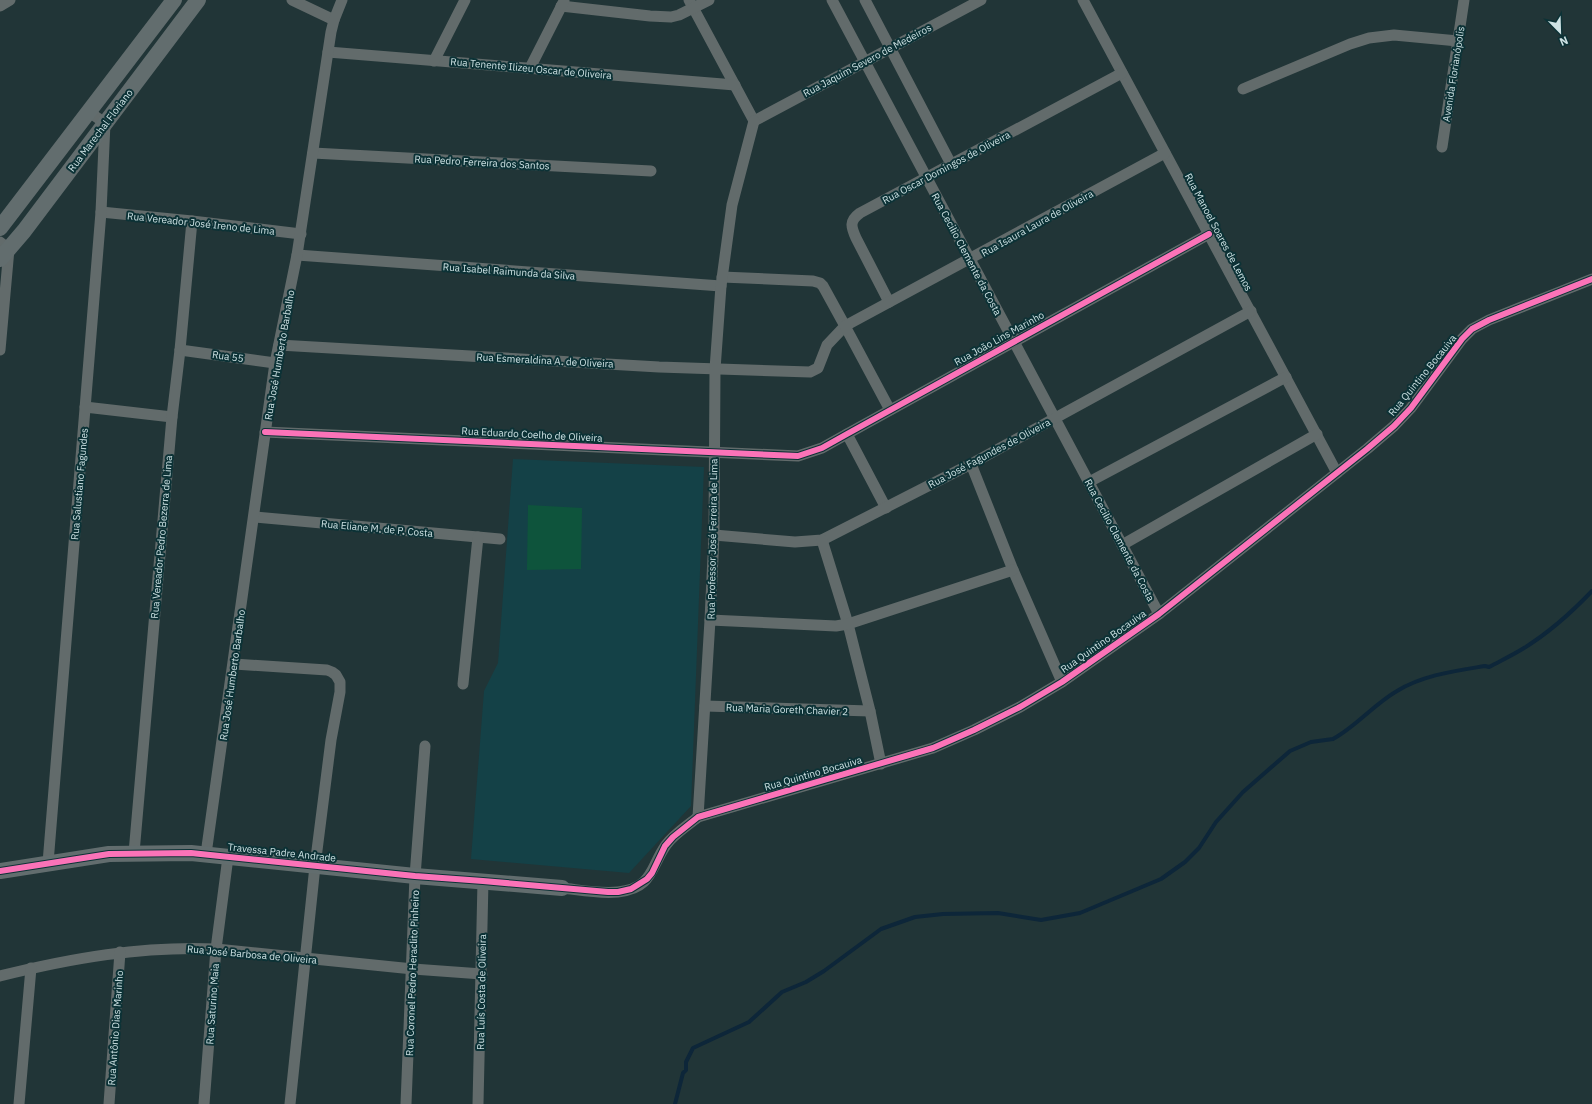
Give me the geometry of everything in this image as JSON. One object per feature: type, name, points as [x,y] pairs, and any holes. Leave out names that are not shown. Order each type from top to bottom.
[{"type":"street","points":[[0,6],[10,0]]},
{"type":"street","name":"Rua Marechal Floriano","points":[[0,228],[174,0]]},
{"type":"street","name":"Rua Marechal Floriano","points":[[3,250],[24,231],[198,0]]},
{"type":"street","points":[[292,0],[334,20]]},
{"type":"street","name":"Rua José Humberto Barbalho","points":[[206,854],[255,517],[275,363],[301,234],[328,52],[334,20],[342,0]]},
{"type":"street","points":[[434,61],[465,0]]},
{"type":"street","points":[[530,68],[563,3],[666,17],[679,15],[691,4],[709,0]]},
{"type":"street","name":"Rua Cecilio Clemente da Costa","points":[[832,0],[1159,614]]},
{"type":"street","points":[[865,0],[950,164]]},
{"type":"street","name":"Rua Jaquim Severo de Medeiros","points":[[754,121],[981,0]]},
{"type":"street","name":"Rua Manoel Soares de Lemos","points":[[1083,0],[1337,473]]},
{"type":"street","name":"Avenida Florianópolis","points":[[1442,147],[1464,0]]},
{"type":"street","points":[[691,4],[754,121]]},
{"type":"street","points":[[1243,89],[1350,44],[1369,38],[1394,35],[1458,41]]},
{"type":"street","name":"Rua Tenente Ilizeu Oscar de Oliveira","points":[[328,52],[735,85]]},
{"type":"street","name":"Rua Oscar Domingos de Oliveira","points":[[889,302],[852,229],[854,217],[950,164],[1122,74]]},
{"type":"street","points":[[89,112],[105,123]]},
{"type":"street","name":"Rua Professor José Ferreira de Lima","points":[[698,817],[714,535],[716,369],[722,282],[732,205],[754,121]]},
{"type":"street","name":"Rua Salustiano Fagundes","points":[[48,863],[101,212],[105,123]]},
{"type":"street","name":"Rua Pedro Ferreira dos Santos","points":[[313,152],[651,171]]},
{"type":"street","name":"Rua Isaura Laura de Oliveira","points":[[810,372],[818,368],[827,345],[845,326],[1165,153]]},
{"type":"street","name":"Rua Vereador José Ireno de Lima","points":[[101,212],[301,234]]},
{"type":"street","name":"Rua Vereador Pedro Bezerra de Lima","points":[[134,853],[172,418],[192,221]]},
{"type":"street","name":"Rua João Lins Marinho","points":[[798,456],[822,448],[1209,234]]},
{"type":"street","points":[[0,350],[3,250]]},
{"type":"street","name":"Rua Isabel Raimunda da Silva","points":[[297,256],[722,282],[813,281],[820,282],[824,286],[845,326]]},
{"type":"street","name":"Rua Quintino Bocauiva","points":[[562,888],[608,892],[631,889],[639,885],[652,873],[665,846],[672,837],[698,817],[933,748],[1020,707],[1062,682],[1159,614],[1383,435],[1411,408],[1472,329],[1494,318],[1592,280]]},
{"type":"street","name":"Rua José Fagundes de Oliveira","points":[[714,535],[795,542],[822,540],[971,464],[1250,311]]},
{"type":"street","points":[[845,326],[890,410]]},
{"type":"street","name":"Rua Esmeraldina A. de Oliveira","points":[[279,345],[716,369],[810,372]]},
{"type":"street","name":"Rua 55","points":[[180,350],[275,363]]},
{"type":"street","points":[[1089,482],[1286,377]]},
{"type":"street","points":[[85,407],[172,418]]},
{"type":"street","name":"Rua Eduardo Coelho de Oliveira","points":[[265,432],[798,456]]},
{"type":"street","points":[[847,434],[886,508]]},
{"type":"street","points":[[1122,546],[1316,434]]},
{"type":"street","points":[[971,464],[1013,570],[1062,682]]},
{"type":"street","name":"Rua Eliane M. de P. Costa","points":[[255,517],[500,539]]},
{"type":"street","points":[[463,684],[478,537]]},
{"type":"street","points":[[822,540],[848,624],[870,711],[881,764]]},
{"type":"street","points":[[710,620],[836,626],[848,624],[1013,570]]},
{"type":"street","points":[[234,664],[332,672],[340,682],[340,692],[331,740],[304,958],[290,1104]]},
{"type":"street","name":"Rua Maria Goreth Chavier 2","points":[[704,706],[870,711]]},
{"type":"street","name":"Rua Coronel Pedro Heraclito Pinheiro","points":[[406,1104],[416,876],[426,746]]},
{"type":"street","name":"Travessa Padre Andrade","points":[[0,871],[109,854],[191,853],[416,876],[562,888]]},
{"type":"street","name":"Rua Saturino Maia","points":[[204,1104],[216,949],[228,856]]},
{"type":"street","name":"Rua Luís Costa de Oliveira","points":[[478,1104],[483,881]]},
{"type":"street","name":"Rua José Barbosa de Oliveira","points":[[0,976],[31,968],[120,952],[171,949],[216,949],[413,969],[482,974]]},
{"type":"street","name":"Rua Antônio Dias Marinho","points":[[109,1104],[120,952]]},
{"type":"street","points":[[19,1104],[31,968]]},
{"type":"shaded area","points":[[513,459],[704,467],[691,806],[629,873],[471,859],[484,691],[498,663]]},
{"type":"green space","points":[[528,505],[582,508],[581,569],[527,570]]},
{"type":"waterway","points":[[675,1104],[683,1073],[686,1070],[686,1062],[693,1048],[749,1022],[782,992],[806,982],[824,971],[881,929],[915,917],[943,914],[998,913],[1041,920],[1080,913],[1161,879],[1185,862],[1199,848],[1216,822],[1243,792],[1290,751],[1311,742],[1333,739],[1346,731],[1389,696],[1418,681],[1440,674],[1485,666],[1489,667],[1511,656],[1534,642],[1551,629],[1592,591]]},
{"type":"cycle path","points":[[265,432],[798,456],[822,448],[1209,234]]},
{"type":"cycle path","points":[[0,871],[109,854],[191,853],[415,876],[608,892],[618,892],[631,889],[647,879],[652,873],[665,846],[673,837],[698,817],[933,748],[1020,707],[1062,682],[1159,614],[1394,426],[1411,408],[1462,339],[1472,329],[1489,320],[1592,279]]}]
